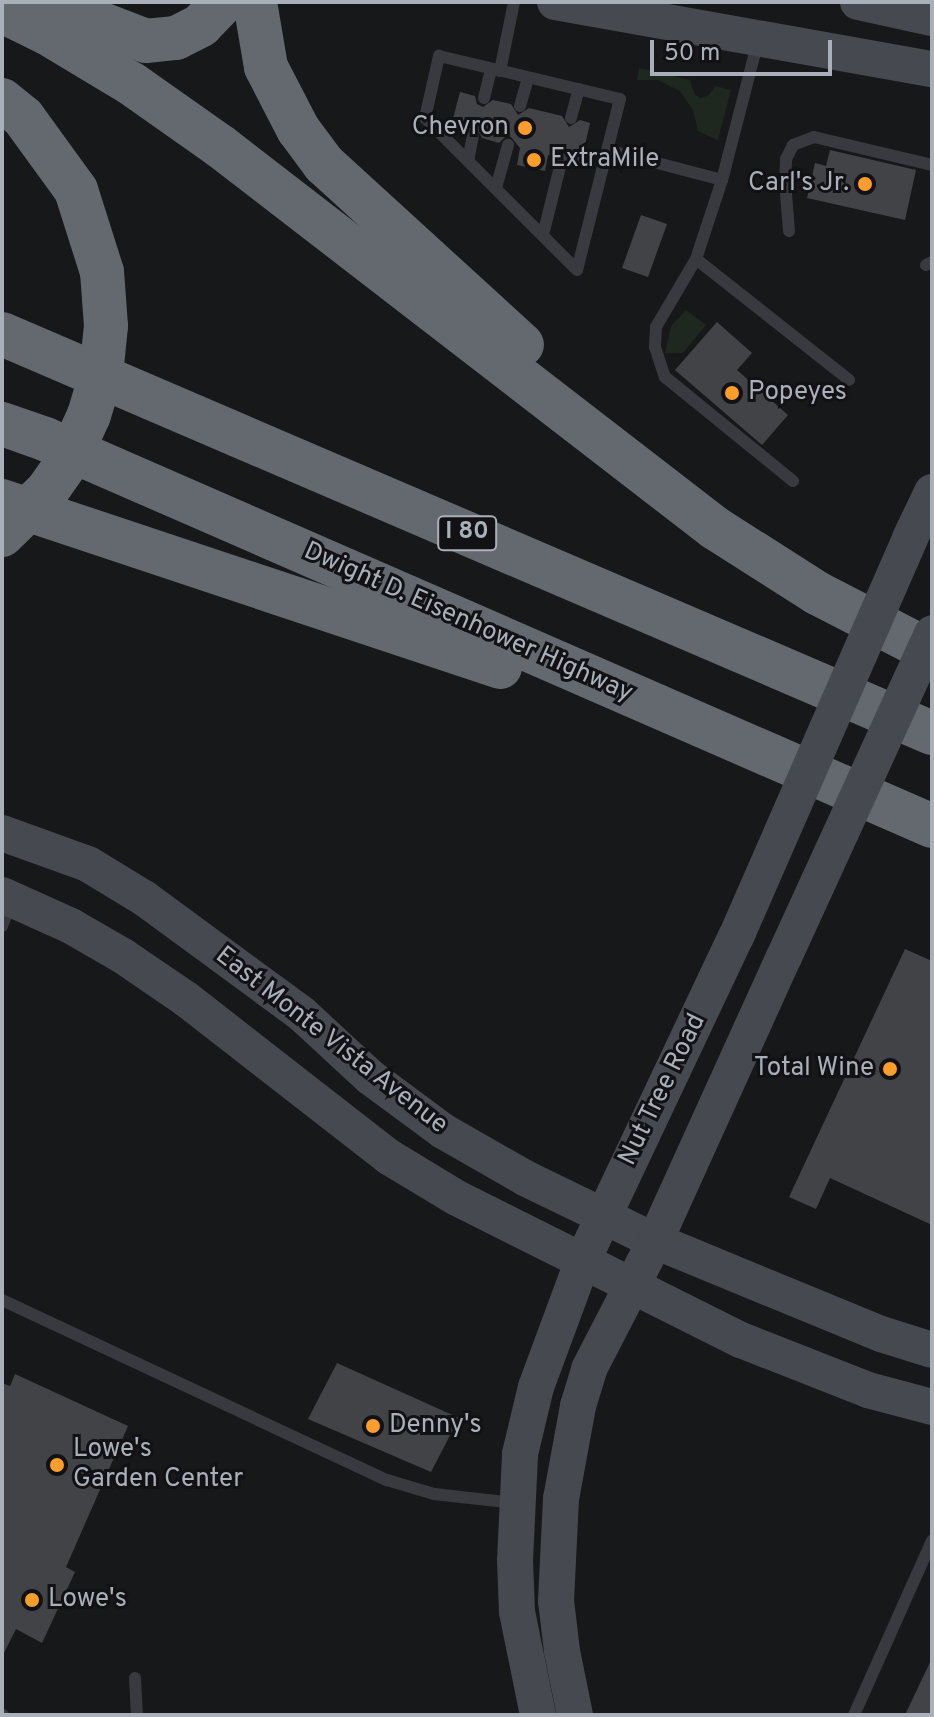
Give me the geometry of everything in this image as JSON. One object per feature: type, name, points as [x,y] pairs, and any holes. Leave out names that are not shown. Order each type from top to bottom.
[{"type":"highway","points":[[45,2],[146,41],[176,38],[201,25],[223,2]]},
{"type":"highway","points":[[255,2],[266,67],[298,129],[324,164],[689,496],[715,528]]},
{"type":"highway","points":[[2,11],[47,33],[132,84],[220,146],[715,528],[817,593],[932,652]]},
{"type":"highway","points":[[2,100],[23,117],[76,190],[102,272],[106,326],[101,375],[89,415],[69,459],[47,491],[2,535]]},
{"type":"highway","name":"I 80","points":[[2,334],[932,733]]},
{"type":"highway","name":"Dwight D. Eisenhower Highway","points":[[2,424],[59,445],[932,826]]},
{"type":"highway","points":[[2,501],[424,640],[876,801]]},
{"type":"main road","points":[[555,2],[932,69]]},
{"type":"main road","points":[[858,2],[932,18]]},
{"type":"main road","name":"Nut Tree Road","points":[[538,1715],[517,1612],[520,1454],[536,1387],[602,1217],[736,937],[932,492]]},
{"type":"main road","name":"Nut Tree Road","points":[[575,1715],[556,1601],[567,1453],[589,1369],[655,1241],[932,633]]},
{"type":"main road","name":"East Monte Vista Avenue","points":[[2,833],[88,864],[144,898],[303,1015],[370,1077],[443,1131],[602,1217],[655,1241],[881,1334],[932,1350]]},
{"type":"main road","name":"East Monte Vista Avenue","points":[[5,907],[71,926],[123,956],[186,999],[389,1157],[457,1198],[741,1340],[868,1390],[932,1407]]},
{"type":"lane","points":[[484,98],[496,70],[514,2]]},
{"type":"lane","points":[[759,38],[722,180],[696,259],[656,327],[655,347],[665,377],[793,481]]},
{"type":"lane","points":[[439,56],[528,78],[620,99],[577,270],[425,118],[439,56]]},
{"type":"lane","points":[[520,106],[528,78]]},
{"type":"lane","points":[[571,118],[579,89]]},
{"type":"lane","points":[[468,161],[473,136]]},
{"type":"lane","points":[[789,231],[786,159],[793,145],[814,137],[932,165]]},
{"type":"lane","points":[[496,188],[508,145]]},
{"type":"lane","points":[[608,150],[722,180]]},
{"type":"lane","points":[[543,235],[562,159]]},
{"type":"lane","points":[[696,259],[849,380]]},
{"type":"lane","points":[[2,1300],[387,1480],[434,1494],[517,1503]]},
{"type":"lane","points":[[854,1715],[932,1541]]},
{"type":"lane","points":[[135,1678],[137,1715]]},
{"type":"shaded area","points":[[639,68],[690,80],[695,95],[701,98],[709,95],[715,86],[731,90],[718,140],[698,131],[693,110],[680,91],[658,80],[637,80]]},
{"type":"shaded area","points":[[686,310],[706,325],[683,353],[665,353],[671,326]]},
{"type":"building","points":[[460,92],[475,96],[477,104],[483,107],[493,100],[511,104],[518,115],[529,108],[562,116],[569,127],[580,120],[590,123],[581,163],[571,161],[569,153],[560,150],[553,156],[548,155],[545,171],[517,165],[520,148],[511,137],[505,137],[499,143],[482,138],[476,127],[464,134],[450,130]]},
{"type":"building","points":[[830,150],[916,170],[905,220],[807,198],[815,163],[826,166]]},
{"type":"building","points":[[641,215],[667,224],[648,277],[622,268]]},
{"type":"building","name":"Popeyes","points":[[717,322],[752,353],[737,370],[788,415],[762,445],[675,370]]},
{"type":"building","name":"Total Wine","points":[[905,949],[932,961],[932,1225],[830,1178],[816,1209],[789,1197]]},
{"type":"building","points":[[337,1363],[459,1418],[431,1472],[308,1419]]},
{"type":"building","name":"Lowe's Garden Center","points":[[15,1374],[128,1426],[66,1567],[75,1572],[42,1643],[16,1629],[2,1657],[2,1383],[10,1386]]},
{"type":"building","points":[[932,1658],[932,1715],[905,1715]]},
{"type":"place","name":"Chevron","points":[[525,128]]},
{"type":"place","name":"ExtraMile","points":[[534,160]]},
{"type":"place","name":"Carl's Jr.","points":[[865,184]]},
{"type":"place","name":"Popeyes","points":[[732,393]]},
{"type":"place","name":"Total Wine","points":[[890,1069]]},
{"type":"place","name":"Denny's","points":[[373,1426]]},
{"type":"place","name":"Lowe's Garden Center","points":[[57,1465]]},
{"type":"place","name":"Lowe's","points":[[32,1600]]}]
